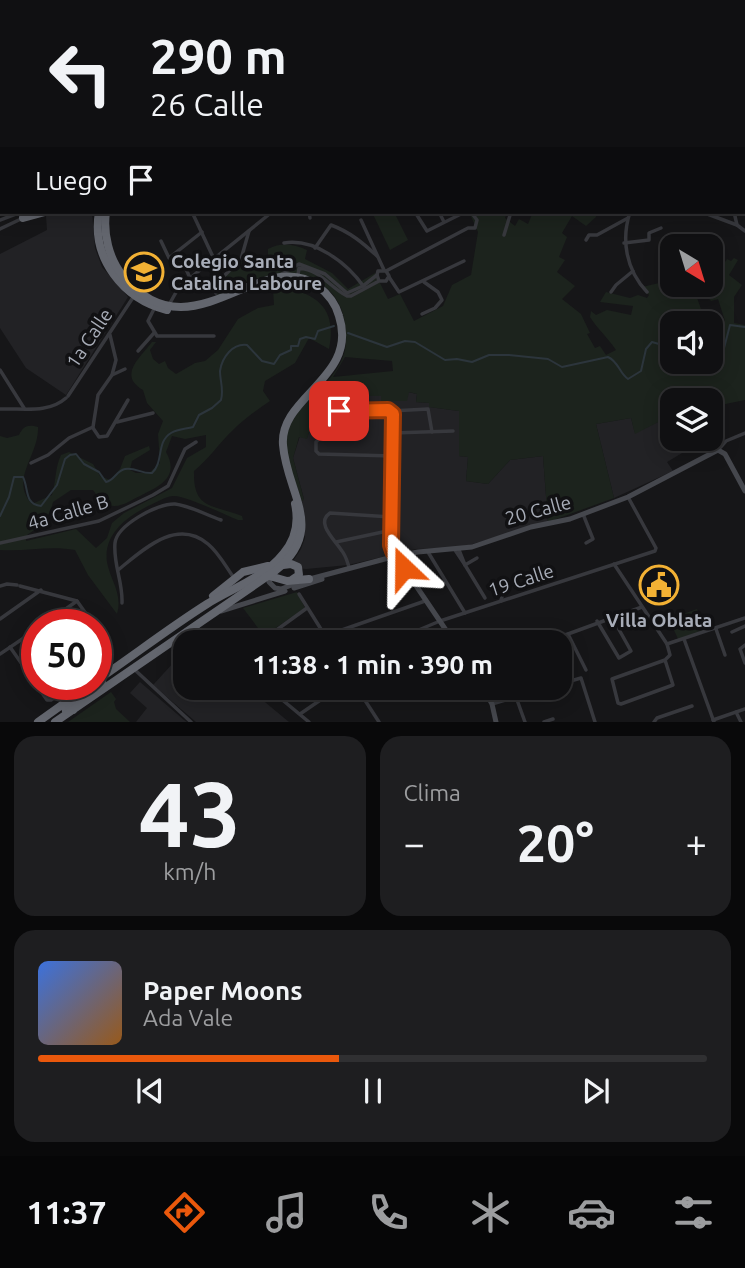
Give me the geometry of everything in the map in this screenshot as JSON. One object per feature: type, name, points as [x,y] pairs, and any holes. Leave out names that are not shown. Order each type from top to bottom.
[{"type":"highway","points":[[102,214],[97,230],[106,262],[123,286],[134,296],[155,307],[184,312],[212,308],[269,284],[283,281],[307,285],[320,293],[330,305],[337,325],[336,348],[329,363],[286,415],[279,430],[279,453],[295,506],[296,525],[287,550],[276,567],[206,604],[112,670]]},
{"type":"highway","points":[[55,722],[276,567],[299,541],[303,519],[285,457],[285,431],[292,416],[333,367],[342,343],[340,318],[334,303],[320,288],[291,276],[263,281],[203,305],[188,307],[169,305],[142,293],[121,274],[106,238],[102,214]]},
{"type":"highway","points":[[206,604],[234,578],[251,569],[295,565],[299,570],[296,578],[286,581]]},
{"type":"highway","points":[[213,597],[250,575],[260,574],[286,581],[309,579]]},
{"type":"highway","points":[[74,709],[66,711],[65,707],[140,654],[148,645]]},
{"type":"highway","points":[[38,722],[69,700]]},
{"type":"main road","name":"20 Calle","points":[[276,567],[269,582],[278,589],[396,556],[457,550],[583,514],[628,497],[716,451]]},
{"type":"main road","points":[[721,451],[728,458],[745,491]]},
{"type":"main road","points":[[396,556],[446,630]]},
{"type":"main road","name":"20 Calle","points":[[212,614],[352,567]]},
{"type":"main road","points":[[490,700],[496,722]]},
{"type":"street","points":[[0,220],[18,214]]},
{"type":"street","points":[[0,229],[20,214]]},
{"type":"street","points":[[193,214],[220,280]]},
{"type":"street","points":[[169,305],[179,288],[269,214]]},
{"type":"street","points":[[309,214],[310,218]]},
{"type":"street","points":[[416,214],[426,231],[461,214]]},
{"type":"street","points":[[440,214],[444,222]]},
{"type":"street","points":[[378,278],[378,271],[385,270],[468,228],[475,228],[477,220],[472,214]]},
{"type":"street","points":[[504,235],[510,214]]},
{"type":"street","points":[[629,214],[624,243],[638,282],[647,292]]},
{"type":"street","points":[[707,214],[737,225],[745,231]]},
{"type":"street","points":[[734,214],[737,225]]},
{"type":"street","points":[[586,240],[589,235],[597,235],[628,218]]},
{"type":"street","points":[[361,220],[388,277],[399,292],[464,261]]},
{"type":"street","points":[[315,248],[331,225],[359,240],[377,256]]},
{"type":"street","points":[[624,243],[649,240],[649,233],[661,228]]},
{"type":"street","points":[[216,293],[220,280],[241,259],[250,229]]},
{"type":"street","points":[[162,241],[169,258],[202,232]]},
{"type":"street","points":[[284,243],[298,243],[315,248],[340,262],[364,287]]},
{"type":"street","points":[[178,251],[190,279]]},
{"type":"street","points":[[277,277],[293,265],[299,264],[325,274],[346,293],[364,287]]},
{"type":"street","points":[[303,279],[297,274],[299,268],[323,277],[346,296],[378,278]]},
{"type":"street","points":[[611,292],[615,285],[633,271]]},
{"type":"street","points":[[378,278],[383,281],[388,277]]},
{"type":"street","points":[[422,314],[435,308],[442,300],[438,292],[424,282]]},
{"type":"street","name":"1a Calle","points":[[0,409],[45,409],[67,397],[134,296]]},
{"type":"street","points":[[155,307],[148,321],[154,333],[161,337],[214,336]]},
{"type":"street","points":[[138,351],[154,333]]},
{"type":"street","points":[[110,335],[116,356],[112,376],[98,395],[93,428],[97,435],[103,438],[107,436],[128,400]]},
{"type":"street","points":[[112,376],[125,369]]},
{"type":"street","points":[[0,370],[24,408]]},
{"type":"street","points":[[393,456],[317,453],[316,442],[329,428],[334,414],[339,411],[428,409],[432,432]]},
{"type":"street","points":[[390,410],[393,433],[391,545],[396,556]]},
{"type":"street","points":[[117,422],[153,413]]},
{"type":"street","points":[[31,463],[48,455],[68,438],[93,428]]},
{"type":"street","points":[[393,433],[453,431]]},
{"type":"street","points":[[723,444],[745,433]]},
{"type":"street","name":"4a Calle B","points":[[0,543],[99,521],[153,495],[168,486],[185,449],[196,442]]},
{"type":"street","name":"19 Calle","points":[[421,630],[440,621],[656,550],[628,497]]},
{"type":"street","points":[[122,603],[115,557],[117,535],[128,523],[156,509],[174,504],[221,520]]},
{"type":"street","points":[[352,567],[325,526],[324,518],[330,513],[391,517]]},
{"type":"street","points":[[583,514],[593,539],[586,542]]},
{"type":"street","points":[[335,542],[391,530]]},
{"type":"street","points":[[118,570],[160,539],[170,535],[189,534],[207,543],[234,578]]},
{"type":"street","points":[[457,550],[485,598]]},
{"type":"street","points":[[427,551],[465,613]]},
{"type":"street","points":[[465,565],[477,558]]},
{"type":"street","points":[[614,564],[667,644],[670,656],[611,680],[620,704],[673,684],[665,660]]},
{"type":"street","points":[[498,583],[503,592],[501,601]]},
{"type":"street","points":[[2,585],[41,590],[77,601],[83,609]]},
{"type":"street","points":[[0,619],[41,590]]},
{"type":"street","points":[[299,594],[321,630]]},
{"type":"street","points":[[66,609],[77,601]]},
{"type":"street","points":[[342,630],[425,601]]},
{"type":"street","points":[[572,632],[642,607]]},
{"type":"street","points":[[277,630],[307,608]]},
{"type":"street","points":[[597,621],[618,658],[631,651],[611,617]]},
{"type":"street","points":[[667,644],[745,618]]},
{"type":"street","points":[[195,626],[200,630]]},
{"type":"street","points":[[732,632],[745,626]]},
{"type":"street","points":[[716,629],[725,655]]},
{"type":"street","points":[[684,639],[714,721],[745,709]]},
{"type":"street","points":[[0,654],[21,640]]},
{"type":"street","points":[[572,642],[586,670]]},
{"type":"street","points":[[745,645],[741,647],[745,663]]},
{"type":"street","points":[[10,647],[21,663]]},
{"type":"street","points":[[133,668],[191,722]]},
{"type":"street","points":[[572,681],[581,678],[595,722]]},
{"type":"street","points":[[284,700],[309,722]]},
{"type":"street","points":[[300,714],[320,700]]},
{"type":"street","points":[[365,700],[379,722]]},
{"type":"street","points":[[492,704],[506,700]]},
{"type":"street","points":[[517,700],[525,722]]},
{"type":"street","points":[[654,721],[692,706]]},
{"type":"street","points":[[736,712],[741,722]]},
{"type":"street","points":[[544,722],[553,719]]},
{"type":"shaded area","points":[[92,214],[95,248],[102,267],[128,297],[66,395],[26,368],[0,328],[0,254],[47,230],[46,216]]},
{"type":"shaded area","points":[[373,214],[395,214],[408,240],[390,250]]},
{"type":"shaded area","points":[[470,214],[506,214],[505,218],[515,226],[519,219],[528,224],[532,214],[595,214],[596,217],[586,226],[572,216],[562,233],[567,237],[559,257],[565,260],[557,272],[575,286],[562,299],[581,314],[595,348],[600,346],[606,355],[616,350],[590,317],[591,311],[596,315],[607,310],[631,315],[633,306],[600,302],[606,292],[630,298],[638,295],[647,298],[649,295],[642,287],[660,283],[660,298],[697,298],[701,309],[660,311],[660,374],[723,374],[725,321],[718,299],[711,301],[708,298],[723,298],[723,265],[727,259],[731,261],[734,258],[738,260],[729,275],[742,285],[734,297],[734,323],[745,325],[745,400],[723,405],[723,388],[660,388],[660,421],[635,434],[631,418],[596,424],[614,498],[548,522],[543,456],[510,460],[488,484],[466,481],[468,457],[459,456],[459,411],[429,407],[429,403],[416,402],[417,394],[409,392],[407,401],[381,401],[381,396],[368,396],[367,409],[359,409],[359,392],[340,391],[339,399],[332,400],[333,410],[316,409],[307,439],[299,437],[293,458],[304,500],[302,501],[288,461],[286,439],[298,413],[328,380],[343,356],[346,341],[345,320],[330,291],[318,282],[303,277],[269,276],[250,280],[218,298],[216,291],[221,281],[241,259],[268,257],[268,249],[278,245],[292,245],[307,250],[305,259],[332,273],[348,289],[375,273],[388,299],[400,294],[414,321],[443,306],[452,285],[471,275],[478,232]],"holes":[[[345,357],[392,361],[393,371],[333,377]]]},
{"type":"shaded area","points":[[288,288],[318,302],[328,316],[331,336],[329,349],[309,338],[295,363],[265,381],[263,391],[270,401],[237,426],[194,471],[197,493],[206,504],[242,516],[243,520],[173,496],[132,515],[113,535],[107,552],[107,562],[118,600],[117,614],[88,575],[75,550],[0,550],[0,436],[7,438],[19,435],[26,426],[38,427],[23,486],[32,504],[52,495],[59,460],[61,455],[69,452],[93,464],[100,476],[110,480],[120,469],[125,456],[149,446],[150,450],[132,461],[130,470],[149,473],[160,463],[158,434],[163,421],[147,403],[143,390],[132,378],[137,360],[152,342],[156,342],[150,350],[153,359],[159,364],[165,361],[168,368],[176,374],[195,363],[205,361],[218,350],[238,319],[258,308],[274,305],[273,289]],"holes":[[[206,435],[206,447],[187,458],[172,488],[124,513],[112,523],[107,538],[96,548],[76,529],[26,541],[27,535],[47,517],[53,502],[71,490],[93,490],[105,503],[115,506],[161,484],[166,480],[171,468],[166,452],[172,436],[185,439]]]},
{"type":"shaded area","points":[[340,391],[360,392],[360,409],[368,396],[382,396],[381,400],[406,401],[408,392],[417,394],[416,402],[459,411],[459,456],[468,457],[466,481],[488,484],[510,460],[543,456],[548,522],[459,548],[416,549],[348,565],[306,569],[289,567],[305,538],[304,499],[293,458],[300,436],[307,438],[316,409]]},
{"type":"shaded area","points":[[631,418],[635,433],[660,421],[660,451],[685,451],[667,462],[673,471],[614,498],[596,424]]},
{"type":"shaded area","points":[[297,592],[305,608],[273,630],[260,630],[243,608]]},
{"type":"shaded area","points":[[697,609],[706,629],[678,639],[669,619]]},
{"type":"shaded area","points":[[173,663],[173,700],[262,700],[289,722],[196,722],[153,685]]},
{"type":"shaded area","points":[[140,682],[187,722],[136,722],[147,708],[130,693]]},
{"type":"shaded area","points":[[112,693],[116,699],[116,709],[130,722],[68,722],[100,700],[112,700]]},
{"type":"waterway","points":[[723,352],[730,325],[745,327]]},
{"type":"waterway","points":[[0,516],[14,477],[23,477],[29,499],[41,506],[57,485],[65,459],[70,455],[76,454],[84,464],[99,472],[106,482],[125,469],[152,473],[166,437],[176,431],[193,427],[199,415],[221,400],[221,366],[233,349],[247,345],[262,361],[274,364],[280,355],[291,350],[291,346],[298,346],[300,339],[315,339],[318,331],[334,326]]},
{"type":"waterway","points":[[348,333],[387,347],[405,341],[415,342],[445,360],[472,362],[489,355],[509,355],[548,359],[562,367],[608,357],[628,379],[641,371],[646,349],[652,342],[660,346]]},
{"type":"place","name":"Colegio Santa Catalina Laboure","points":[[144,272]]},
{"type":"place","name":"Villa Oblata","points":[[659,585]]},
{"type":"route","points":[[339,411],[388,410],[393,414],[391,545],[404,568]]}]
